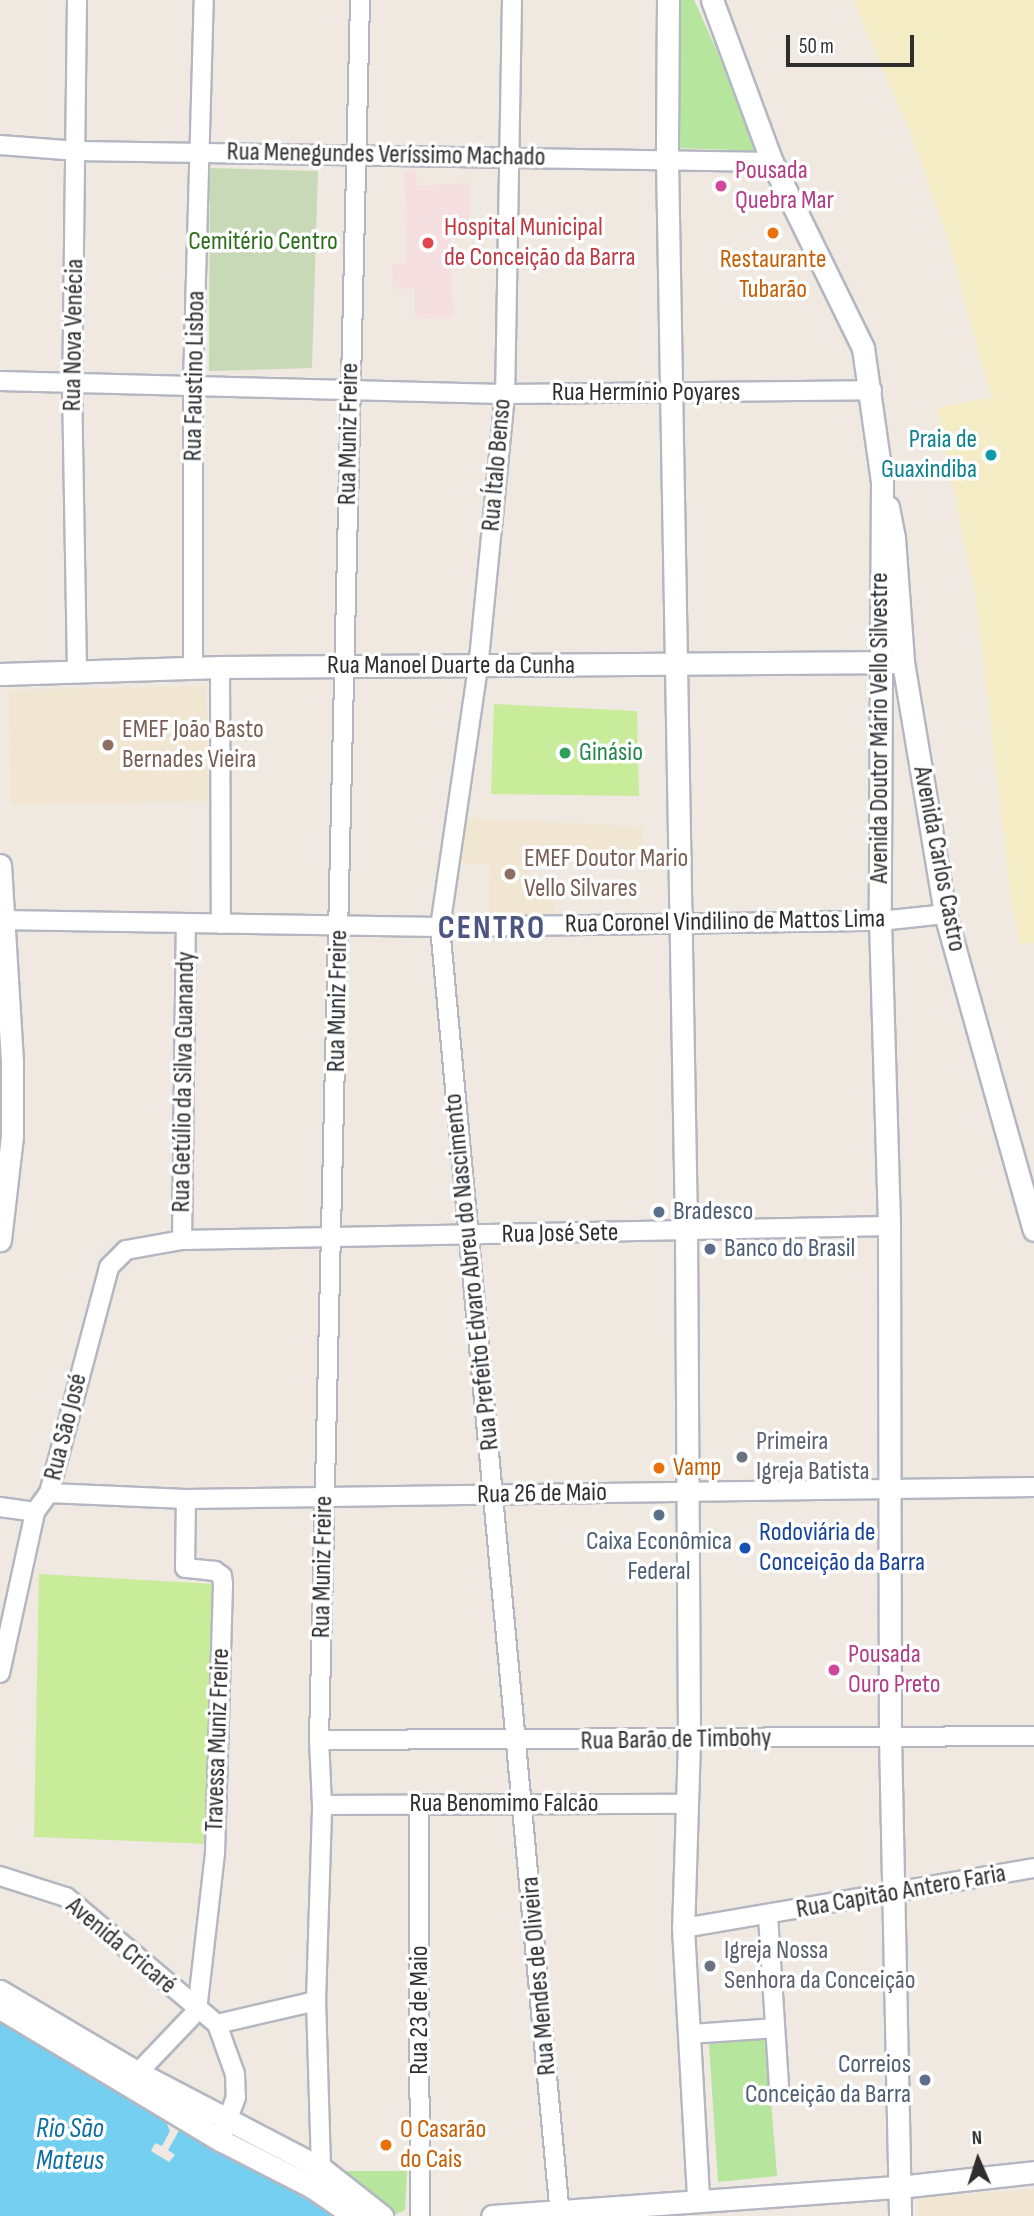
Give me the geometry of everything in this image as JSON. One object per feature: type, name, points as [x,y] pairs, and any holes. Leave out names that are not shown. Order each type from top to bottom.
[{"type":"street","name":"Rua Nova Venécia","points":[[76,0],[78,151],[72,384],[76,671]]},
{"type":"street","name":"Rua Faustino Lisboa","points":[[193,668],[193,384],[204,0]]},
{"type":"street","name":"Rua Muniz Freire","points":[[317,2178],[316,2001],[322,1805],[319,1740],[334,1239],[348,390],[358,155],[360,0]]},
{"type":"street","name":"Rua Ítalo Benso","points":[[440,927],[478,667],[505,394],[507,157],[512,0]]},
{"type":"street","points":[[668,0],[667,160],[677,664],[678,924],[686,1231],[685,1492],[689,1741],[683,1928],[698,2207]]},
{"type":"street","name":"Avenida Doutor Mário Vello Silvestre","points":[[712,0],[772,162],[850,313],[863,348],[872,390],[882,481],[880,921],[888,1226],[890,1736],[900,2216]]},
{"type":"street","name":"Rua Menegundes Veríssimo Machado","points":[[0,145],[78,151],[772,162]]},
{"type":"street","name":"Rua Hermínio Poyares","points":[[0,381],[505,394],[872,390]]},
{"type":"street","name":"Avenida Carlos Castro","points":[[882,481],[894,538],[903,662],[945,914],[1034,1230]]},
{"type":"street","name":"Rua Manoel Duarte da Cunha","points":[[0,674],[220,667],[903,662]]},
{"type":"street","points":[[220,667],[221,924]]},
{"type":"street","points":[[0,865],[12,1136],[0,1233]]},
{"type":"street","name":"Rua Coronel Vindilino de Mattos Lima","points":[[2,920],[440,927],[880,921],[945,914]]},
{"type":"street","name":"Rua Getúlio da Silva Guanandy","points":[[182,1240],[186,923]]},
{"type":"street","name":"Rua Prefeito Edvaro Abreu do Nascimento","points":[[440,927],[466,1236],[495,1494],[518,1742]]},
{"type":"street","name":"Rua José Sete","points":[[148,1243],[182,1240],[888,1226]]},
{"type":"street","name":"Rua São José","points":[[0,1673],[35,1512],[49,1493],[109,1267],[126,1250],[148,1243]]},
{"type":"street","name":"Rua 26 de Maio","points":[[49,1493],[186,1499],[1034,1487]]},
{"type":"street","name":"Travessa Muniz Freire","points":[[186,1499],[185,1568],[215,1571],[222,1576],[223,1584],[215,1854],[197,2011]]},
{"type":"street","points":[[0,1507],[35,1512]]},
{"type":"street","name":"Rua Barão de Timbohy","points":[[319,1740],[518,1742],[1034,1736]]},
{"type":"street","name":"Rua Mendes de Oliveira","points":[[518,1742],[559,2213]]},
{"type":"street","name":"Rua 23 de Maio","points":[[419,1804],[420,2216]]},
{"type":"street","name":"Rua Benomimo Falcão","points":[[322,1805],[685,1804]]},
{"type":"street","name":"Rua Capitão Antero Faria","points":[[683,1928],[895,1895],[1034,1868]]},
{"type":"street","name":"Avenida Cricaré","points":[[0,1876],[66,1896],[197,2011],[217,2024]]},
{"type":"street","name":"Rua Capitão Antero Faria","points":[[768,1916],[779,2085]]},
{"type":"street","points":[[0,1991],[132,2079]]},
{"type":"street","points":[[223,2131],[236,2097],[235,2074],[217,2024],[316,2001]]},
{"type":"street","points":[[0,2008],[223,2131],[317,2178],[382,2216]]},
{"type":"street","name":"Avenida Cricaré","points":[[132,2079],[197,2011]]},
{"type":"street","points":[[690,2034],[775,2028]]},
{"type":"street","points":[[492,2216],[698,2207],[1034,2172]]},
{"type":"street","points":[[317,2178],[354,2216]]},
{"type":"shaded area","name":"Hospital Municipal de Conceição da Barra","points":[[404,171],[416,171],[417,186],[470,183],[469,221],[450,223],[453,317],[415,319],[414,288],[393,289],[392,264],[406,263]]},
{"type":"shaded area","name":"EMEF João Basto Bernades Vieira","points":[[206,686],[208,801],[11,805],[9,690]]},
{"type":"shaded area","name":"EMEF Doutor Mario Vello Silvares","points":[[457,817],[644,827],[642,855],[531,855],[530,885],[556,886],[555,915],[489,913],[490,864],[456,863]]},
{"type":"shaded area","points":[[1034,2189],[1034,2216],[918,2216],[918,2198]]},
{"type":"green space","points":[[676,0],[694,0],[762,151],[678,148]]},
{"type":"green space","name":"Cemitério Centro","points":[[210,168],[318,171],[312,368],[209,371]]},
{"type":"green space","name":"Ginásio","points":[[494,704],[637,711],[639,796],[491,794]]},
{"type":"green space","points":[[39,1574],[214,1584],[208,1844],[34,1837]]},
{"type":"green space","points":[[766,2039],[777,2176],[718,2182],[709,2044]]},
{"type":"green space","points":[[327,2171],[407,2171],[405,2210],[396,2214]]},
{"type":"sand","name":"Praia de Guaxindiba","points":[[853,0],[1034,0],[1034,943],[1020,944],[1012,905],[976,599],[937,408],[991,397],[948,240],[911,134]]},
{"type":"water","name":"Rio São Mateus","points":[[0,2023],[165,2119],[170,2131],[162,2146],[155,2143],[151,2151],[169,2162],[175,2155],[168,2150],[181,2127],[335,2216],[0,2216]]},
{"type":"place","name":"Pousada Quebra Mar","points":[[721,186]]},
{"type":"place","name":"Restaurante Tubarão","points":[[773,233]]},
{"type":"place","name":"Hospital Municipal de Conceição da Barra","points":[[428,243]]},
{"type":"place","name":"Praia de Guaxindiba","points":[[991,455]]},
{"type":"place","name":"EMEF João Basto Bernades Vieira","points":[[108,745]]},
{"type":"place","name":"Ginásio","points":[[565,753]]},
{"type":"place","name":"EMEF Doutor Mario Vello Silvares","points":[[510,874]]},
{"type":"place","name":"Bradesco","points":[[659,1212]]},
{"type":"place","name":"Banco do Brasil","points":[[710,1249]]},
{"type":"place","name":"Primeira Igreja Batista","points":[[742,1457]]},
{"type":"place","name":"Vamp","points":[[659,1468]]},
{"type":"place","name":"Caixa Econômica Federal","points":[[659,1515]]},
{"type":"place","name":"Rodoviária de Conceição da Barra","points":[[745,1548]]},
{"type":"place","name":"Pousada Ouro Preto","points":[[834,1670]]},
{"type":"place","name":"Igreja Nossa Senhora da Conceição","points":[[710,1966]]},
{"type":"place","name":"Correios Conceição da Barra","points":[[925,2080]]},
{"type":"place","name":"O Casarão do Cais","points":[[386,2145]]},
{"type":"district","name":"CENTRO","points":[[492,929]]}]
